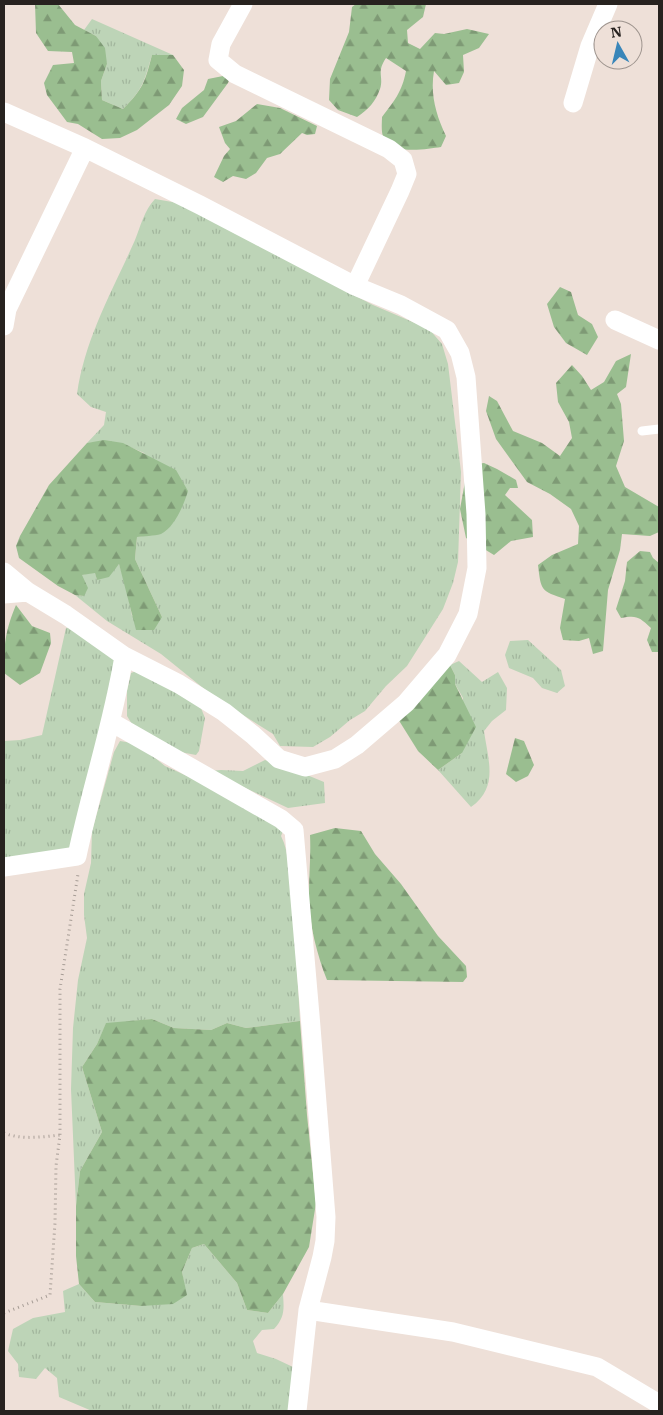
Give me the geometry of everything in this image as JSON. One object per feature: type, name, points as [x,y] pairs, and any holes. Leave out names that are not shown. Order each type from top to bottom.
[{"type":"street","points":[[243,4],[221,44],[218,60],[235,74],[389,149],[403,160],[407,174],[355,286]]},
{"type":"street","points":[[572,103],[590,46],[608,4]]},
{"type":"street","points":[[4,572],[28,592],[66,615],[124,656],[179,684],[224,712],[279,759],[305,767],[335,759],[357,745],[406,703],[447,655],[468,614],[477,568],[476,514],[466,377],[460,353],[447,330],[401,305],[355,286],[200,205],[85,148],[5,119]]},
{"type":"street","points":[[4,326],[7,308],[85,148]]},
{"type":"street","points":[[615,320],[659,340]]},
{"type":"street","points":[[4,594],[28,592]]},
{"type":"street","points":[[4,867],[77,856],[111,722],[124,656]]},
{"type":"street","points":[[111,722],[281,819],[294,830],[326,1217],[322,1257],[308,1310],[297,1411]]},
{"type":"street","points":[[308,1310],[453,1332],[597,1367],[659,1404]]},
{"type":"lane","points":[[642,431],[659,429]]},
{"type":"path","points":[[4,1313],[50,1295],[55,1222],[56,1166],[60,1135],[60,989],[78,876],[77,856]]},
{"type":"path","points":[[4,1134],[13,1137],[60,1135]]},
{"type":"green space","points":[[35,4],[58,4],[75,25],[96,36],[105,48],[107,64],[101,81],[102,100],[123,109],[142,85],[152,55],[173,55],[184,70],[182,86],[169,105],[137,130],[120,138],[102,139],[78,124],[67,122],[47,95],[44,83],[53,65],[74,63],[72,52],[48,51],[36,33]]},
{"type":"green space","points":[[356,4],[426,4],[423,17],[407,30],[408,43],[420,49],[435,33],[444,34],[467,29],[489,34],[479,48],[463,55],[464,72],[459,83],[446,85],[434,71],[433,88],[435,104],[446,136],[441,147],[418,150],[401,149],[387,142],[383,136],[382,117],[400,91],[406,71],[386,58],[381,67],[381,85],[378,93],[371,105],[357,117],[338,110],[329,100],[330,79],[349,32],[352,7]]},
{"type":"green space","points":[[92,19],[173,55],[152,55],[142,85],[123,109],[102,100],[101,81],[107,64],[96,36],[84,30]]},
{"type":"green space","points":[[223,76],[230,78],[228,83],[203,117],[186,124],[176,119],[182,108],[204,90],[208,79]]},
{"type":"green space","points":[[257,104],[280,108],[317,126],[315,134],[307,135],[302,133],[280,154],[267,158],[256,173],[246,179],[233,176],[223,182],[214,177],[224,156],[230,149],[225,143],[219,127],[236,121]]},
{"type":"green space","points":[[155,199],[178,203],[373,305],[429,329],[442,344],[448,364],[461,472],[458,562],[453,583],[443,609],[407,666],[386,686],[365,711],[313,747],[280,746],[273,734],[213,696],[161,654],[107,621],[75,595],[84,596],[81,575],[95,572],[97,580],[119,564],[132,616],[162,617],[135,559],[137,537],[161,533],[173,522],[144,453],[117,443],[87,443],[104,425],[106,412],[91,407],[77,394],[86,354],[93,334],[145,213]]},
{"type":"green space","points":[[560,287],[571,292],[578,315],[592,324],[598,337],[587,355],[566,343],[554,327],[547,304]]},
{"type":"green space","points":[[631,354],[626,387],[617,394],[621,404],[624,441],[616,466],[625,487],[659,507],[659,532],[650,536],[622,534],[620,550],[608,590],[603,651],[593,654],[589,638],[579,641],[563,640],[560,628],[565,599],[551,594],[544,589],[540,580],[538,565],[552,555],[578,544],[579,526],[571,509],[550,494],[527,482],[496,439],[486,411],[489,396],[497,401],[513,431],[542,443],[560,456],[572,438],[569,422],[558,402],[556,383],[572,365],[591,390],[604,382],[616,361]]},
{"type":"green space","points":[[104,440],[123,443],[176,470],[188,491],[178,515],[166,531],[158,535],[137,537],[135,559],[162,617],[154,630],[136,630],[119,564],[109,577],[97,580],[95,573],[82,575],[88,588],[84,596],[75,595],[58,586],[19,558],[16,546],[20,536],[49,485],[87,443]]},
{"type":"green space","points":[[484,463],[516,480],[518,488],[510,488],[505,495],[532,520],[533,537],[511,541],[494,555],[466,538],[460,509],[468,465]]},
{"type":"green space","points":[[640,551],[650,552],[659,563],[659,652],[652,652],[647,640],[651,628],[644,621],[631,617],[621,618],[616,609],[625,581],[627,562]]},
{"type":"green space","points":[[16,605],[32,626],[50,633],[51,643],[40,673],[20,685],[4,673],[6,638]]},
{"type":"green space","points":[[73,627],[117,662],[97,745],[84,788],[72,852],[4,860],[4,741],[20,740],[42,735],[66,628]]},
{"type":"green space","points":[[528,640],[561,670],[565,686],[557,693],[542,688],[533,678],[509,668],[505,655],[510,641]]},
{"type":"green space","points":[[459,661],[482,682],[498,672],[507,688],[506,710],[492,721],[484,731],[490,772],[485,791],[480,799],[471,807],[438,770],[462,753],[463,698],[455,684],[455,675],[450,665]]},
{"type":"green space","points":[[450,665],[455,675],[455,684],[476,727],[462,753],[438,770],[418,751],[398,719]]},
{"type":"green space","points":[[139,670],[201,708],[205,718],[199,751],[196,755],[175,751],[135,729],[127,716],[127,691],[131,673]]},
{"type":"green space","points":[[515,738],[524,741],[534,765],[528,776],[516,782],[506,774]]},
{"type":"green space","points":[[120,741],[138,744],[165,766],[196,780],[284,829],[281,836],[289,866],[300,1021],[246,1028],[227,1023],[211,1030],[174,1028],[152,1019],[106,1024],[97,1044],[82,1067],[102,1132],[80,1171],[76,1206],[71,1089],[73,1028],[78,980],[87,938],[84,894],[91,863],[92,831],[114,752]]},
{"type":"green space","points":[[265,760],[324,782],[325,803],[288,808],[209,771],[243,771]]},
{"type":"green space","points":[[335,828],[361,831],[375,854],[401,884],[438,936],[466,966],[467,977],[463,982],[327,980],[317,949],[310,914],[310,835]]},
{"type":"green space","points":[[152,1019],[174,1028],[211,1030],[227,1023],[246,1028],[300,1021],[316,1203],[309,1247],[283,1294],[268,1313],[247,1310],[237,1283],[204,1244],[192,1248],[182,1272],[187,1295],[173,1304],[141,1306],[95,1302],[79,1284],[76,1256],[76,1206],[80,1171],[102,1132],[82,1067],[97,1044],[106,1023]]},
{"type":"green space","points":[[204,1244],[237,1283],[247,1310],[268,1313],[283,1294],[283,1313],[278,1325],[274,1329],[262,1330],[253,1341],[257,1353],[293,1367],[289,1411],[92,1411],[59,1397],[57,1378],[45,1368],[36,1379],[19,1377],[18,1364],[8,1351],[13,1329],[33,1318],[65,1312],[63,1291],[79,1284],[95,1302],[141,1306],[186,1295],[182,1272],[192,1248]]}]
